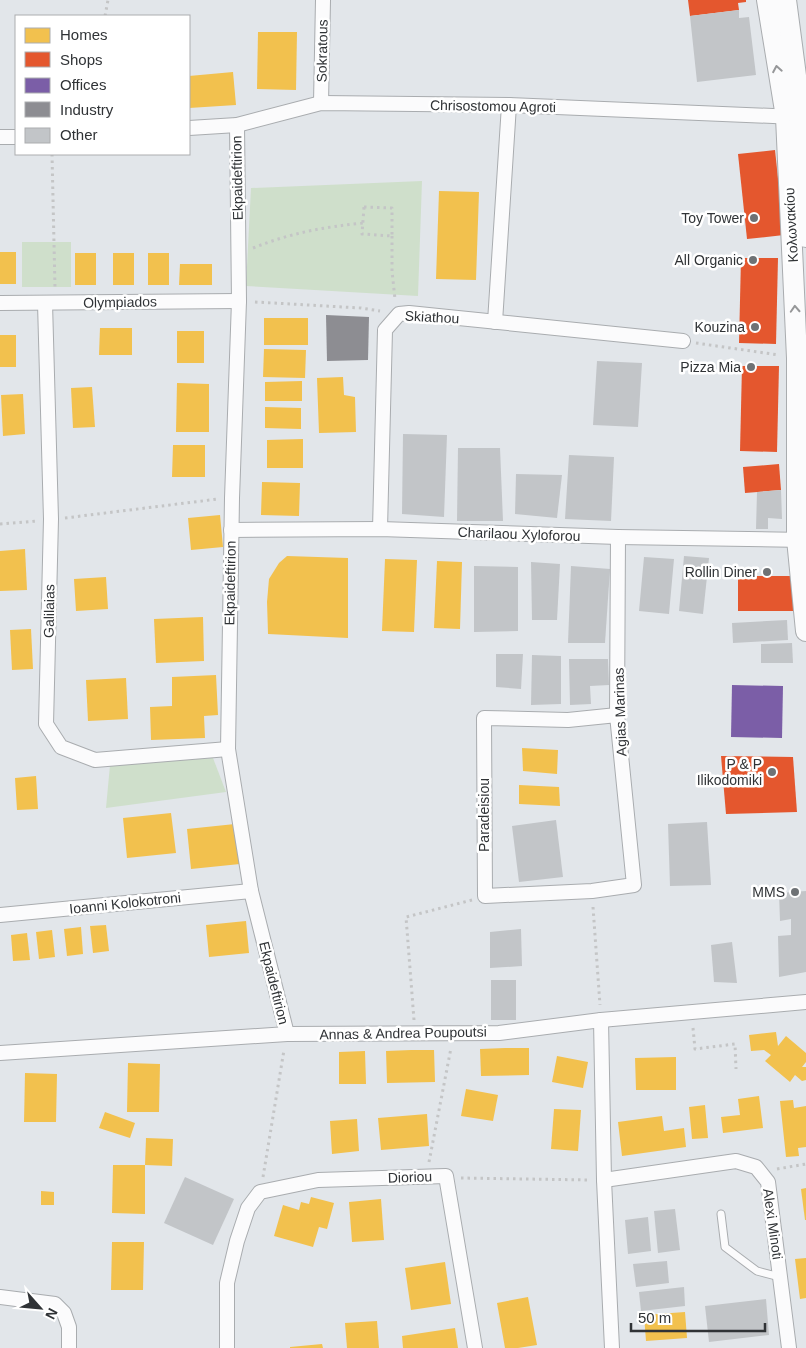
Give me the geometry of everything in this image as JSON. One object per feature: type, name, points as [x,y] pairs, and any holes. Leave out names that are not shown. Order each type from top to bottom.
[{"type":"main road","name":"Κολωνακίου","points":[[767,0],[793,117],[806,237]]},
{"type":"main road","name":"Κολωνακίου","points":[[786,0],[796,66],[793,117],[797,358],[806,631]]},
{"type":"street","name":"Sokratous","points":[[321,103],[323,0]]},
{"type":"street","name":"Chrisostomou Agroti","points":[[190,128],[237,125],[321,103],[509,105],[793,117]]},
{"type":"street","points":[[495,322],[509,105]]},
{"type":"street","name":"Ekpaideftirion","points":[[237,125],[239,301],[231,530],[228,749],[251,891],[287,1034]]},
{"type":"street","points":[[0,137],[15,137]]},
{"type":"street","name":"Olympiados","points":[[0,303],[239,301]]},
{"type":"street","name":"Galilaias","points":[[50,303],[51,519],[46,724],[62,747],[95,760],[228,749]]},
{"type":"street","name":"Skiathou","points":[[380,529],[385,330],[399,314],[409,313],[683,341]]},
{"type":"street","name":"Charilaou Xyloforou","points":[[231,530],[380,529],[618,538],[802,540]]},
{"type":"street","name":"Agias Marinas","points":[[592,891],[634,885],[617,715],[618,538]]},
{"type":"street","name":"Paradeisiou","points":[[485,896],[484,718],[568,720],[617,715]]},
{"type":"street","name":"Ioanni Kolokotroni","points":[[0,915],[251,891]]},
{"type":"street","points":[[485,896],[592,891]]},
{"type":"street","name":"Annas & Andrea Poupoutsi","points":[[0,1053],[287,1034],[499,1032],[601,1020],[806,1002]]},
{"type":"street","points":[[601,1020],[604,1180],[612,1348]]},
{"type":"street","name":"Alexi Minoti","points":[[604,1180],[736,1162],[756,1167],[768,1182],[789,1348]]},
{"type":"street","name":"Dioriou","points":[[260,1192],[318,1180],[446,1176],[475,1348]]},
{"type":"street","points":[[227,1348],[227,1283],[237,1241],[248,1208],[260,1192]]},
{"type":"street","points":[[0,1297],[55,1304],[64,1313],[69,1327],[68,1348]]},
{"type":"lane","points":[[721,1214],[725,1247],[757,1271],[780,1277]]},
{"type":"path","points":[[105,15],[108,0]]},
{"type":"path","points":[[50,303],[52,155]]},
{"type":"path","points":[[239,301],[361,308],[399,314],[393,290],[392,208],[364,207],[362,234],[392,236]]},
{"type":"path","points":[[238,253],[274,240],[322,227],[364,223]]},
{"type":"path","points":[[683,341],[797,358]]},
{"type":"path","points":[[0,524],[232,498]]},
{"type":"path","points":[[592,891],[601,1020]]},
{"type":"path","points":[[415,1033],[406,917],[485,896]]},
{"type":"path","points":[[692,1012],[695,1049],[735,1044],[736,1069]]},
{"type":"path","points":[[426,1176],[455,1033]]},
{"type":"path","points":[[260,1192],[287,1034]]},
{"type":"path","points":[[760,1172],[806,1164]]},
{"type":"path","points":[[446,1176],[455,1178],[604,1180]]},
{"type":"green space","points":[[422,181],[418,296],[246,286],[251,188]]},
{"type":"green space","points":[[22,242],[71,242],[71,287],[22,287]]},
{"type":"green space","points":[[213,758],[226,792],[106,808],[110,765]]},
{"type":"building: Homes","points":[[258,32],[297,32],[296,90],[257,89]]},
{"type":"building: Homes","points":[[233,72],[236,105],[190,108],[190,76]]},
{"type":"building: Homes","points":[[439,191],[479,192],[476,280],[436,279]]},
{"type":"building: Homes","points":[[0,252],[16,252],[16,284],[0,284]]},
{"type":"building: Homes","points":[[75,253],[96,253],[96,285],[75,285]]},
{"type":"building: Homes","points":[[113,253],[134,253],[134,285],[113,285]]},
{"type":"building: Homes","points":[[148,253],[169,253],[169,285],[148,285]]},
{"type":"building: Homes","points":[[180,264],[212,264],[212,285],[179,285]]},
{"type":"building: Homes","points":[[264,318],[308,318],[308,345],[264,345]]},
{"type":"building: Homes","points":[[100,328],[132,328],[132,355],[99,355]]},
{"type":"building: Homes","points":[[177,331],[204,331],[204,363],[177,363]]},
{"type":"building: Homes","points":[[0,335],[16,335],[16,367],[0,367]]},
{"type":"building: Homes","points":[[264,349],[306,350],[305,378],[263,377]]},
{"type":"building: Homes","points":[[343,377],[344,395],[355,397],[356,432],[319,433],[317,378]]},
{"type":"building: Homes","points":[[302,381],[302,401],[265,401],[265,382]]},
{"type":"building: Homes","points":[[177,383],[209,384],[209,432],[176,432]]},
{"type":"building: Homes","points":[[92,387],[95,427],[73,428],[71,388]]},
{"type":"building: Homes","points":[[23,394],[25,434],[3,436],[1,395]]},
{"type":"building: Homes","points":[[265,407],[301,408],[301,429],[265,428]]},
{"type":"building: Homes","points":[[303,439],[303,468],[267,468],[267,440]]},
{"type":"building: Homes","points":[[173,445],[205,445],[205,477],[172,477]]},
{"type":"building: Homes","points":[[262,482],[300,483],[299,516],[261,515]]},
{"type":"building: Homes","points":[[220,515],[223,547],[191,550],[188,518]]},
{"type":"building: Homes","points":[[25,549],[27,590],[0,591],[0,551]]},
{"type":"building: Homes","points":[[287,556],[348,558],[348,638],[268,634],[267,602],[269,579],[279,563]]},
{"type":"building: Homes","points":[[385,559],[417,560],[414,632],[382,631]]},
{"type":"building: Homes","points":[[437,561],[462,562],[460,629],[434,628]]},
{"type":"building: Homes","points":[[106,577],[108,609],[76,611],[74,579]]},
{"type":"building: Homes","points":[[203,617],[204,661],[156,663],[154,619]]},
{"type":"building: Homes","points":[[31,629],[33,669],[12,670],[10,630]]},
{"type":"building: Homes","points":[[216,675],[218,715],[204,716],[205,738],[151,740],[150,707],[172,706],[172,677]]},
{"type":"building: Homes","points":[[126,678],[128,719],[88,721],[86,680]]},
{"type":"building: Homes","points":[[522,748],[558,750],[557,774],[523,771]]},
{"type":"building: Homes","points":[[36,776],[38,809],[17,810],[15,778]]},
{"type":"building: Homes","points":[[519,785],[559,787],[560,806],[519,804]]},
{"type":"building: Homes","points":[[171,813],[176,853],[127,858],[123,818]]},
{"type":"building: Homes","points":[[235,824],[240,864],[191,869],[187,829]]},
{"type":"building: Homes","points":[[246,921],[249,953],[209,957],[206,925]]},
{"type":"building: Homes","points":[[106,925],[109,951],[93,953],[90,926]]},
{"type":"building: Homes","points":[[81,927],[83,954],[67,956],[64,929]]},
{"type":"building: Homes","points":[[52,930],[55,957],[39,959],[36,932]]},
{"type":"building: Homes","points":[[27,933],[30,960],[13,961],[11,935]]},
{"type":"building: Homes","points":[[776,1032],[778,1046],[786,1036],[806,1053],[806,1062],[802,1067],[806,1067],[806,1080],[802,1081],[795,1075],[790,1082],[765,1061],[771,1055],[764,1050],[751,1051],[749,1035]]},
{"type":"building: Homes","points":[[529,1048],[529,1075],[481,1076],[480,1049]]},
{"type":"building: Homes","points":[[434,1050],[435,1082],[387,1083],[386,1051]]},
{"type":"building: Homes","points":[[365,1051],[366,1084],[339,1084],[339,1052]]},
{"type":"building: Homes","points":[[557,1056],[588,1062],[583,1088],[552,1082]]},
{"type":"building: Homes","points":[[676,1057],[676,1090],[636,1090],[635,1058]]},
{"type":"building: Homes","points":[[128,1063],[160,1064],[159,1112],[127,1112]]},
{"type":"building: Homes","points":[[25,1073],[57,1074],[56,1122],[24,1122]]},
{"type":"building: Homes","points":[[466,1089],[498,1095],[493,1121],[461,1116]]},
{"type":"building: Homes","points":[[759,1096],[763,1128],[723,1133],[721,1117],[740,1115],[738,1099]]},
{"type":"building: Homes","points":[[793,1100],[794,1108],[806,1106],[806,1147],[798,1148],[799,1156],[786,1157],[780,1101]]},
{"type":"building: Homes","points":[[705,1105],[708,1138],[692,1139],[689,1107]]},
{"type":"building: Homes","points":[[554,1109],[581,1110],[578,1151],[551,1149]]},
{"type":"building: Homes","points":[[105,1112],[135,1123],[130,1138],[99,1128]]},
{"type":"building: Homes","points":[[427,1114],[429,1146],[381,1150],[378,1118]]},
{"type":"building: Homes","points":[[662,1116],[664,1131],[684,1128],[686,1147],[622,1156],[618,1122]]},
{"type":"building: Homes","points":[[357,1119],[359,1151],[332,1154],[330,1121]]},
{"type":"building: Homes","points":[[146,1138],[173,1139],[172,1166],[145,1165]]},
{"type":"building: Homes","points":[[113,1165],[145,1165],[145,1214],[112,1213]]},
{"type":"building: Homes","points":[[806,1188],[806,1220],[805,1220],[801,1189]]},
{"type":"building: Homes","points":[[41,1191],[54,1192],[54,1205],[41,1205]]},
{"type":"building: Homes","points":[[311,1197],[334,1203],[327,1229],[319,1227],[313,1247],[274,1236],[283,1205],[299,1210],[301,1202],[309,1204]]},
{"type":"building: Homes","points":[[381,1199],[384,1240],[352,1242],[349,1202]]},
{"type":"building: Homes","points":[[112,1242],[144,1242],[143,1290],[111,1290]]},
{"type":"building: Homes","points":[[806,1258],[806,1298],[800,1299],[795,1259]]},
{"type":"building: Homes","points":[[445,1262],[451,1304],[411,1310],[405,1268]]},
{"type":"building: Homes","points":[[528,1297],[537,1345],[505,1348],[497,1303]]},
{"type":"building: Homes","points":[[685,1312],[687,1338],[646,1341],[644,1315]]},
{"type":"building: Homes","points":[[377,1321],[379,1348],[347,1348],[345,1323]]},
{"type":"building: Homes","points":[[455,1328],[458,1348],[403,1348],[402,1336]]},
{"type":"building: Homes","points":[[322,1344],[323,1348],[290,1348],[290,1347]]},
{"type":"building: Shops","points":[[688,0],[746,0],[746,2],[738,3],[739,10],[690,16]]},
{"type":"building: Shops","points":[[775,150],[784,235],[747,239],[738,154]]},
{"type":"building: Shops","points":[[741,258],[778,258],[776,344],[739,343]]},
{"type":"building: Shops","points":[[742,366],[779,366],[777,452],[740,451]]},
{"type":"building: Shops","points":[[779,464],[781,490],[745,493],[743,467]]},
{"type":"building: Shops","points":[[738,576],[795,576],[795,611],[738,611]]},
{"type":"building: Shops","points":[[721,756],[793,757],[797,812],[726,814]]},
{"type":"building: Offices","points":[[732,685],[783,686],[782,738],[731,737]]},
{"type":"building: Industry","points":[[326,315],[369,317],[368,360],[327,361]]},
{"type":"building: Other","points":[[739,10],[739,18],[749,17],[756,75],[697,82],[690,16]]},
{"type":"building: Other","points":[[597,361],[642,363],[638,427],[593,425]]},
{"type":"building: Other","points":[[403,434],[447,435],[444,517],[402,514]]},
{"type":"building: Other","points":[[458,448],[500,448],[503,521],[457,521]]},
{"type":"building: Other","points":[[569,455],[614,457],[611,521],[565,519]]},
{"type":"building: Other","points":[[516,474],[562,475],[557,518],[515,514]]},
{"type":"building: Other","points":[[781,490],[782,519],[768,518],[768,529],[756,529],[757,492]]},
{"type":"building: Other","points":[[684,556],[709,558],[703,614],[679,611]]},
{"type":"building: Other","points":[[644,557],[674,559],[669,614],[639,611]]},
{"type":"building: Other","points":[[531,562],[560,564],[557,620],[532,620]]},
{"type":"building: Other","points":[[474,566],[518,567],[518,631],[474,632]]},
{"type":"building: Other","points":[[571,566],[610,569],[605,643],[568,643]]},
{"type":"building: Other","points":[[787,620],[788,640],[733,643],[732,623]]},
{"type":"building: Other","points":[[792,643],[793,663],[761,663],[761,644]]},
{"type":"building: Other","points":[[496,654],[523,654],[521,689],[496,687]]},
{"type":"building: Other","points":[[532,655],[561,656],[561,704],[531,705]]},
{"type":"building: Other","points":[[569,659],[608,659],[609,685],[590,686],[591,704],[570,705]]},
{"type":"building: Other","points":[[556,820],[563,877],[519,882],[512,826]]},
{"type":"building: Other","points":[[707,822],[711,885],[670,886],[668,824]]},
{"type":"building: Other","points":[[806,891],[806,972],[779,977],[778,936],[791,935],[791,919],[780,921],[779,893]]},
{"type":"building: Other","points":[[521,929],[522,966],[490,968],[490,932]]},
{"type":"building: Other","points":[[732,942],[737,983],[714,982],[711,945]]},
{"type":"building: Other","points":[[491,980],[516,980],[516,1020],[491,1020]]},
{"type":"building: Other","points":[[185,1177],[234,1199],[213,1245],[164,1223]]},
{"type":"building: Other","points":[[675,1209],[680,1250],[658,1253],[654,1211]]},
{"type":"building: Other","points":[[648,1217],[651,1251],[628,1254],[625,1220]]},
{"type":"building: Other","points":[[667,1261],[669,1283],[636,1287],[633,1264]]},
{"type":"building: Other","points":[[684,1287],[685,1306],[641,1311],[639,1292]]},
{"type":"building: Other","points":[[766,1299],[769,1335],[709,1342],[705,1306]]},
{"type":"place","name":"Toy Tower","points":[[754,218]]},
{"type":"place","name":"All Organic","points":[[753,260]]},
{"type":"place","name":"Kouzina","points":[[755,327]]},
{"type":"place","name":"Pizza Mia","points":[[751,367]]},
{"type":"place","name":"Rollin Diner","points":[[767,572]]},
{"type":"place","name":"P & P Ilikodomiki","points":[[772,772]]},
{"type":"place","name":"MMS","points":[[795,892]]}]
